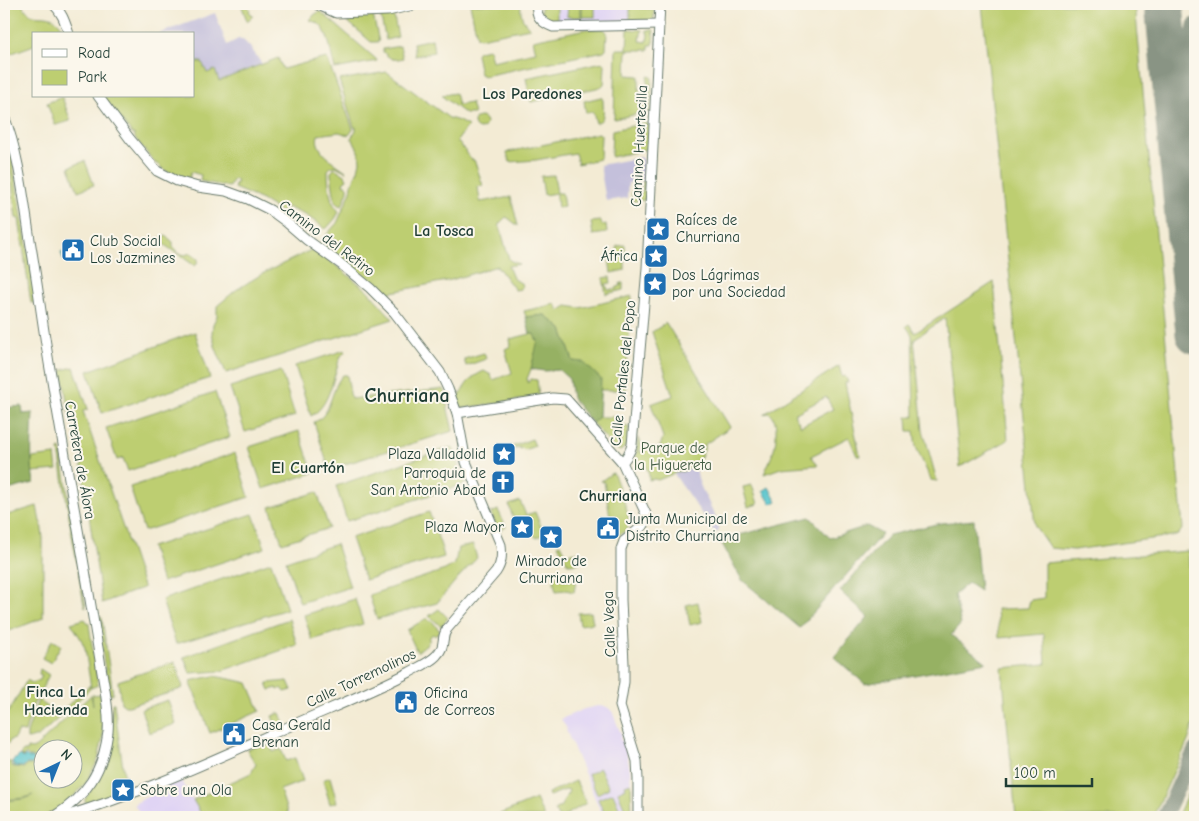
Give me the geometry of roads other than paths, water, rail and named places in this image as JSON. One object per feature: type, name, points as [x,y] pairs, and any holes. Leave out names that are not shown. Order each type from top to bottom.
[{"type":"street","points":[[52,4],[59,9],[69,32]]},
{"type":"street","points":[[316,4],[336,13],[388,11],[418,4]]},
{"type":"street","points":[[537,4],[538,16],[547,25],[553,27],[659,25]]},
{"type":"street","name":"Camino Huertecilla","points":[[645,290],[660,4]]},
{"type":"street","name":"Camino del Retiro","points":[[99,98],[157,171],[177,181],[198,187],[226,191],[270,210],[342,265],[370,288],[394,312],[440,372],[457,413],[466,462],[501,545],[502,559],[500,566],[447,629],[444,634],[444,645]]},
{"type":"street","name":"Carretera de Álora","points":[[4,116],[10,131],[16,157],[107,710],[108,729],[106,747],[92,780],[68,808],[53,817]]},
{"type":"street","name":"Calle Portales del Popo","points":[[624,460],[630,452],[632,445],[645,290]]},
{"type":"street","points":[[457,413],[553,398],[566,399],[624,460]]},
{"type":"street","name":"Calle Vega","points":[[624,460],[646,514],[644,525],[624,541],[621,548],[624,682],[620,706],[636,760],[638,817]]},
{"type":"street","name":"Calle Torremolinos","points":[[62,817],[132,794],[388,683],[425,664],[436,656],[444,645]]},
{"type":"street","points":[[75,801],[83,806],[100,805]]},
{"type":"water","points":[[76,246],[79,253],[63,259],[61,252]]},
{"type":"water","points":[[769,487],[777,501],[771,504],[763,491]]},
{"type":"water","points":[[20,755],[23,758],[26,756],[32,758],[32,764],[26,764],[23,767],[14,766],[12,762]]},
{"type":"place","name":"Raíces de Churriana","points":[[658,229]]},
{"type":"place","name":"Club Social Los Jazmines","points":[[73,250]]},
{"type":"place","name":"África","points":[[656,256]]},
{"type":"place","name":"Dos Lágrimas por una Sociedad","points":[[655,284]]},
{"type":"place","name":"Plaza Valladolid","points":[[504,454]]},
{"type":"place","name":"Parroquia de San Antonio Abad","points":[[503,482]]},
{"type":"place","name":"Plaza Mayor","points":[[522,527]]},
{"type":"place","name":"Junta Municipal de Distrito Churriana","points":[[608,528]]},
{"type":"place","name":"Mirador de Churriana","points":[[551,537]]},
{"type":"place","name":"Oficina de Correos","points":[[406,702]]},
{"type":"place","name":"Casa Gerald Brenan","points":[[234,734]]},
{"type":"place","name":"Sobre una Ola","points":[[123,790]]},
{"type":"district","name":"Los Paredones","points":[[532,94]]},
{"type":"district","name":"La Tosca","points":[[444,231]]},
{"type":"district","name":"Churriana","points":[[407,395]]},
{"type":"district","name":"El Cuartón","points":[[308,468]]},
{"type":"district","name":"Churriana","points":[[613,496]]},
{"type":"district","name":"Finca La Hacienda","points":[[56,701]]},
{"type":"park label","name":"Parque de la Higuereta","points":[[673,456]]}]
